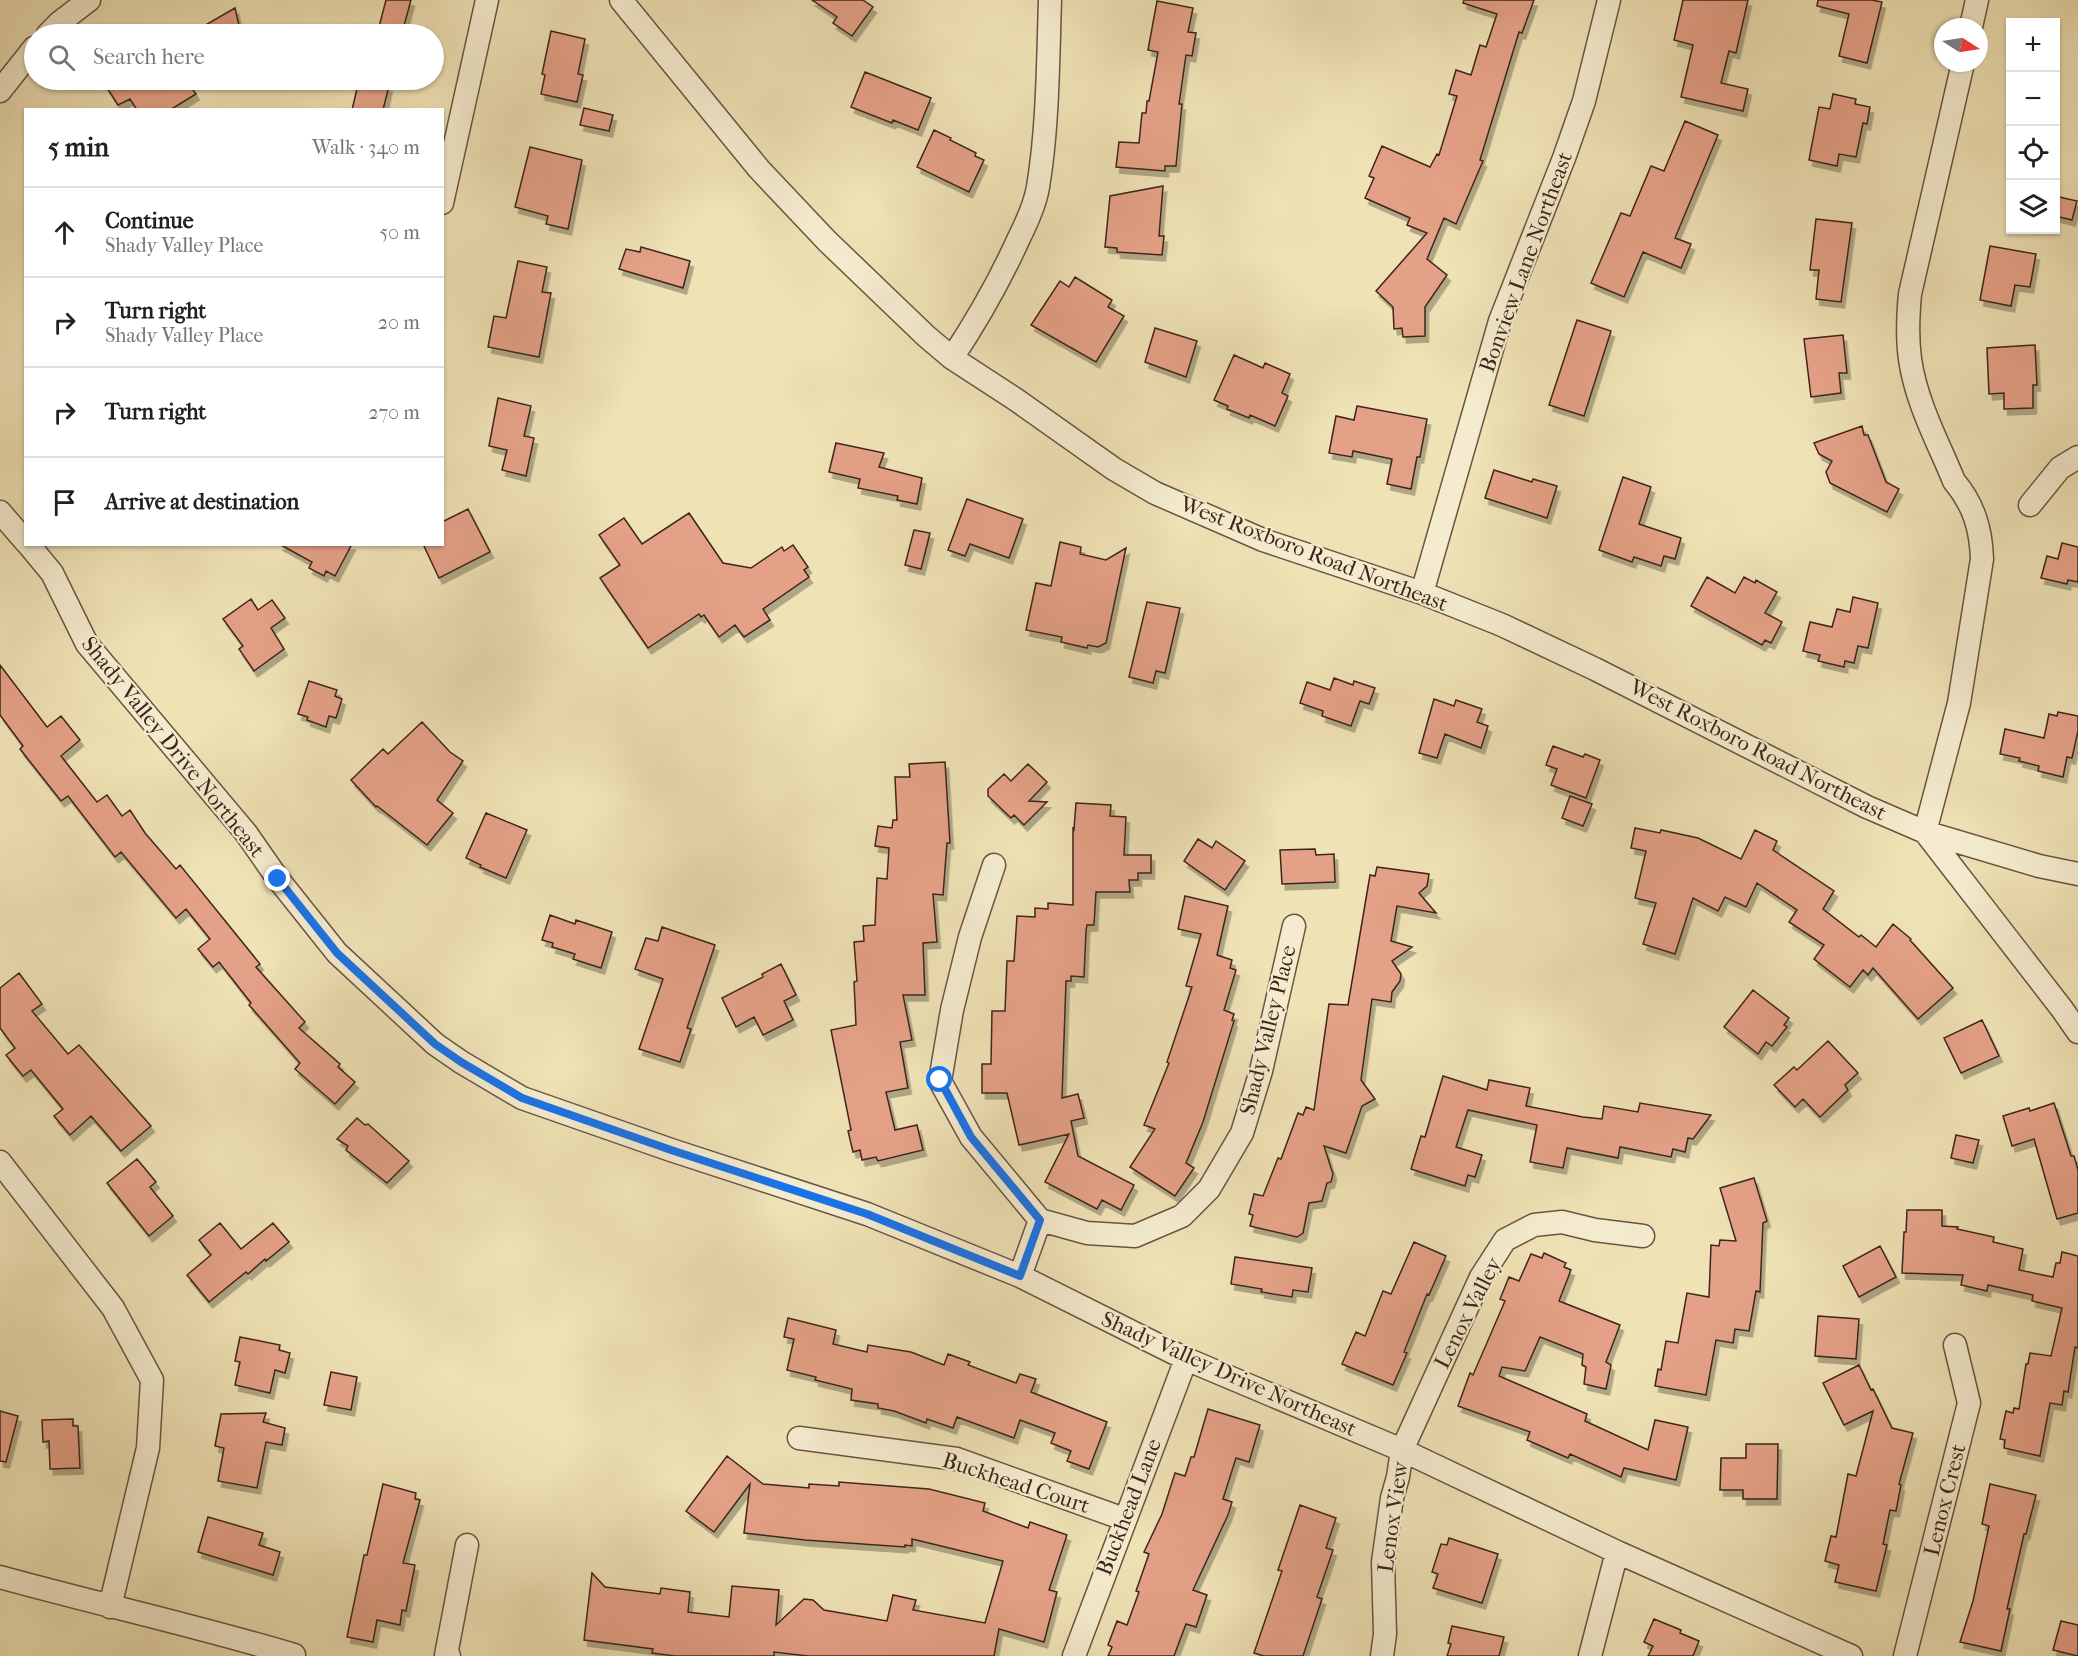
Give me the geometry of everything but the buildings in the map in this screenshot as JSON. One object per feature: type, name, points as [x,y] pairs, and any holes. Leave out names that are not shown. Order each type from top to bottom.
[{"type":"street","points":[[58,24],[89,0]]},
{"type":"street","points":[[444,194],[487,0]]},
{"type":"street","name":"West Roxboro Road Northeast","points":[[621,0],[759,169],[827,241],[926,336],[952,357],[1114,469],[1155,493],[1263,540],[1422,593],[1502,625],[1867,807],[1925,832],[2039,866],[2078,874]]},
{"type":"street","points":[[952,357],[981,315],[1004,272],[1030,214],[1038,188],[1047,94],[1050,0]]},
{"type":"street","name":"Bonview Lane Northeast","points":[[1422,593],[1500,321],[1564,159],[1584,100],[1609,0]]},
{"type":"street","points":[[1973,18],[1977,0]]},
{"type":"street","points":[[0,91],[24,61]]},
{"type":"street","points":[[1960,72],[1910,294],[1908,324],[1910,360],[1919,398],[1954,481],[1974,511],[1981,536],[1982,559],[1959,703],[1925,832],[2078,1032]]},
{"type":"street","points":[[2030,505],[2060,468],[2078,457]]},
{"type":"street","name":"Shady Valley Drive Northeast","points":[[0,512],[24,540]]},
{"type":"street","name":"Shady Valley Drive Northeast","points":[[30,546],[52,573],[87,644],[246,833],[278,879],[337,953],[435,1044],[461,1062],[522,1098],[671,1150],[867,1214],[1020,1276],[1186,1359],[1402,1450],[1617,1552],[1851,1656]]},
{"type":"street","points":[[994,865],[970,937],[952,1010],[940,1080],[971,1137],[1040,1220],[1020,1276]]},
{"type":"street","name":"Shady Valley Place","points":[[1040,1220],[1087,1233],[1135,1236],[1182,1216],[1209,1189],[1242,1133],[1261,1071],[1294,926]]},
{"type":"street","points":[[0,1162],[113,1308],[152,1380],[148,1448],[110,1607]]},
{"type":"street","name":"Lenox Valley","points":[[1402,1450],[1481,1277],[1505,1240],[1534,1225],[1562,1222],[1594,1230],[1643,1236]]},
{"type":"street","name":"Lenox Crest","points":[[1905,1656],[1969,1403],[1955,1345]]},
{"type":"street","name":"Buckhead Lane","points":[[1074,1656],[1186,1359]]},
{"type":"street","name":"Buckhead Court","points":[[799,1438],[957,1459],[1124,1519]]},
{"type":"street","name":"Lenox View","points":[[1382,1656],[1385,1634],[1383,1562],[1392,1498],[1402,1450]]},
{"type":"street","points":[[449,1656],[446,1656],[466,1545]]},
{"type":"street","points":[[1590,1656],[1617,1552]]},
{"type":"street","points":[[0,1577],[110,1607],[225,1634],[294,1655]]},
{"type":"route","points":[[278,879],[337,953],[435,1044],[522,1098],[671,1150],[867,1214],[1020,1276],[1040,1220],[971,1137],[940,1080]]}]
